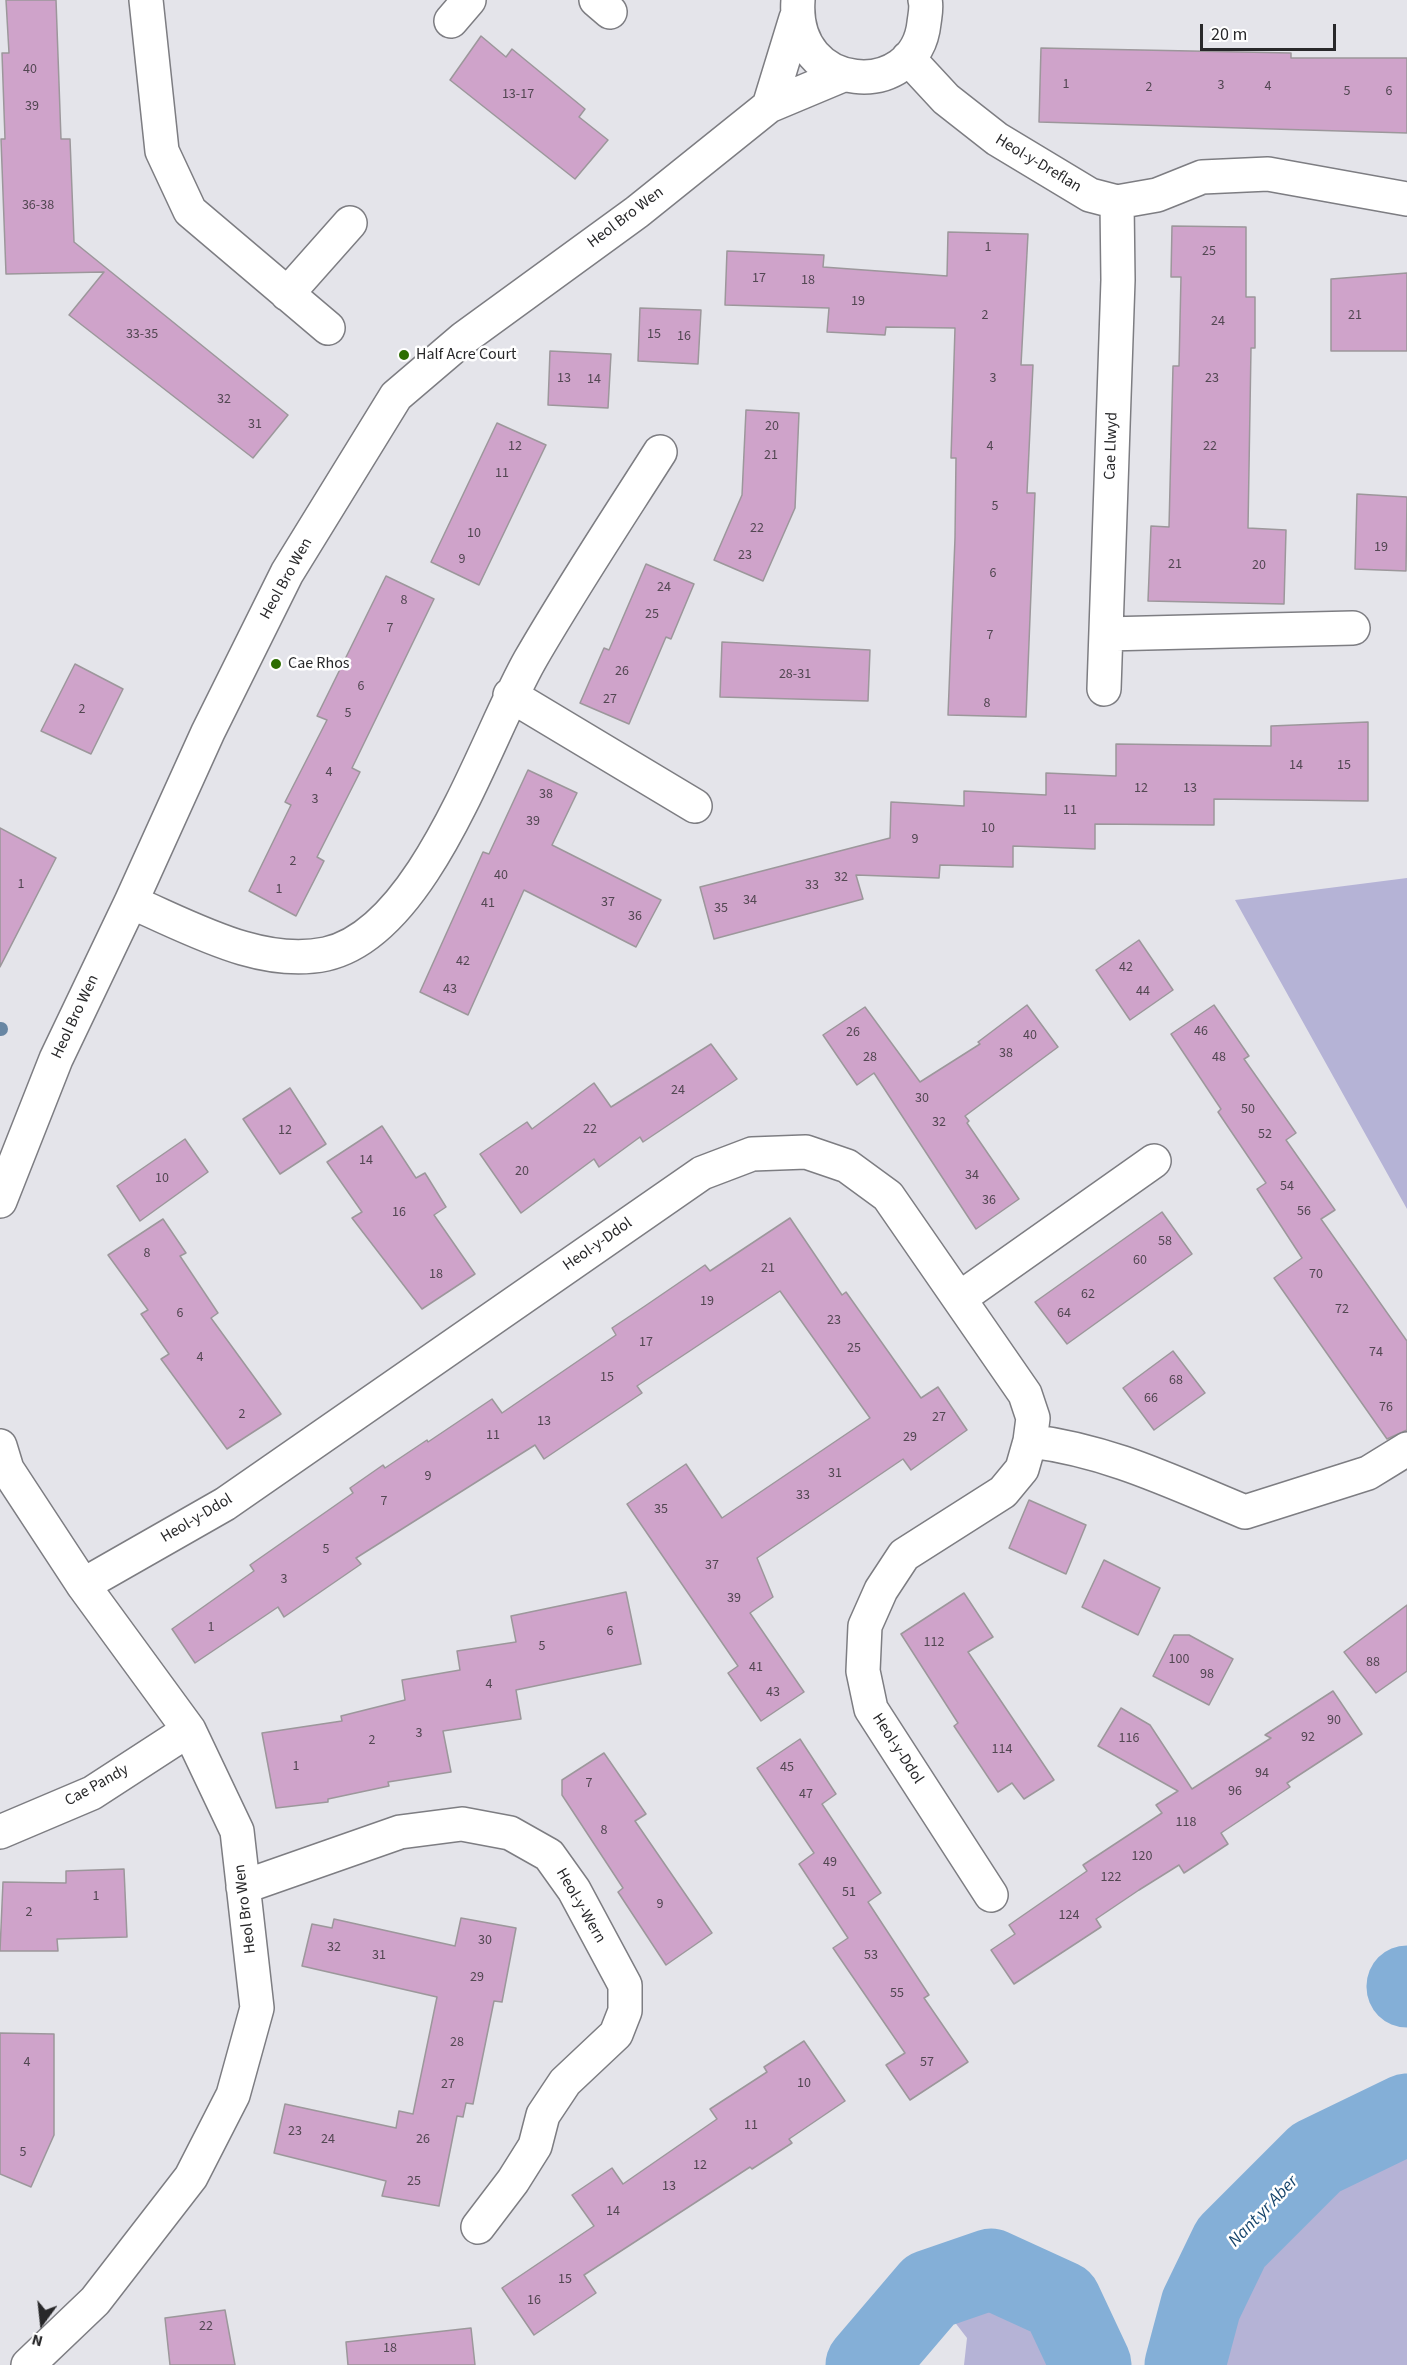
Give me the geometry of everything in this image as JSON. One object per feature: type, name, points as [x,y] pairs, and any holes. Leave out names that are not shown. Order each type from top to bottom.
[{"type":"street","points":[[146,0],[162,151],[190,211],[328,328]]},
{"type":"street","name":"Heol Bro Wen","points":[[797,9],[803,43],[820,63],[843,75],[860,78],[894,69],[908,58],[923,33],[928,2]]},
{"type":"street","name":"Heol Bro Wen","points":[[769,106],[797,9]]},
{"type":"street","name":"Heol-y-Dreflan","points":[[908,58],[946,99],[997,140],[1090,195],[1117,202],[1157,195],[1202,177],[1268,174],[1407,199]]},
{"type":"street","name":"Heol Bro Wen","points":[[0,1201],[56,1059],[131,902],[208,732],[287,573],[396,396],[464,339],[637,212],[769,106],[843,75]]},
{"type":"street","name":"Cae Llwyd","points":[[1104,690],[1118,280],[1117,202]]},
{"type":"street","points":[[287,294],[350,223]]},
{"type":"street","points":[[131,902],[234,945],[278,956],[326,954],[363,937],[402,898],[423,872],[448,831],[510,695],[560,609],[660,452]]},
{"type":"street","points":[[1106,634],[1353,628]]},
{"type":"street","points":[[510,695],[695,806]]},
{"type":"street","name":"Heol-y-Ddol","points":[[83,1585],[225,1504],[702,1173],[752,1154],[806,1152],[847,1166],[888,1196],[1026,1394],[1033,1418],[1030,1441],[1022,1470],[1003,1492],[904,1555],[881,1590],[865,1626],[863,1671],[871,1709],[991,1895]]},
{"type":"street","points":[[960,1298],[1154,1161]]},
{"type":"street","points":[[1030,1441],[1070,1446],[1119,1460],[1245,1512],[1368,1473],[1407,1449]]},
{"type":"street","name":"Heol Bro Wen","points":[[0,1446],[7,1469],[83,1585],[189,1730],[237,1831],[257,2008],[233,2094],[191,2177],[95,2301],[28,2365]]},
{"type":"street","name":"Cae Pandy","points":[[0,1832],[92,1793],[189,1730]]},
{"type":"street","name":"Heol-y-Wern","points":[[243,1887],[400,1832],[462,1824],[510,1833],[549,1855],[573,1890],[625,1985],[625,2011],[616,2034],[565,2082],[543,2115],[535,2146],[513,2181],[477,2227]]},
{"type":"shaded area","points":[[1407,878],[1407,1209],[1235,900]]},
{"type":"shaded area","points":[[1407,2114],[1407,2365],[1185,2365],[1201,2305],[1231,2243],[1316,2158]]},
{"type":"shaded area","points":[[991,2269],[1061,2301],[1091,2365],[964,2365],[967,2338],[930,2290]]},
{"type":"building","points":[[6,0],[56,0],[61,139],[70,139],[74,242],[288,415],[253,458],[69,315],[104,272],[6,274],[1,139],[5,139],[2,53],[9,53]]},
{"type":"building","points":[[481,36],[506,57],[512,49],[585,109],[579,117],[608,140],[575,179],[450,80]]},
{"type":"building","points":[[1041,48],[1291,53],[1291,58],[1407,58],[1407,133],[1039,122]]},
{"type":"building","points":[[1172,226],[1246,227],[1246,297],[1255,297],[1255,348],[1251,348],[1248,528],[1286,530],[1284,604],[1148,601],[1151,526],[1169,527],[1173,366],[1179,366],[1181,277],[1171,277]]},
{"type":"building","points":[[948,232],[1028,234],[1021,365],[1033,365],[1027,493],[1035,493],[1026,717],[948,715],[955,538],[956,458],[951,458],[955,328],[886,327],[885,335],[827,332],[829,308],[725,305],[727,251],[824,255],[823,267],[947,276]]},
{"type":"building","points":[[1407,273],[1407,351],[1331,351],[1331,279]]},
{"type":"building","points":[[640,308],[701,310],[698,364],[638,361]]},
{"type":"building","points":[[550,351],[611,354],[608,408],[548,405]]},
{"type":"building","points":[[746,410],[799,413],[795,508],[763,581],[714,560],[742,495]]},
{"type":"building","points":[[497,423],[546,445],[479,585],[431,562]]},
{"type":"building","points":[[1357,494],[1407,497],[1406,571],[1355,569]]},
{"type":"building","points":[[646,564],[694,584],[671,639],[666,637],[629,724],[580,703],[604,648],[609,650]]},
{"type":"building","points":[[386,576],[434,599],[352,768],[360,772],[317,857],[324,861],[296,916],[249,891],[291,805],[285,802],[327,720],[317,716]]},
{"type":"building","points":[[722,642],[870,650],[868,701],[720,697]]},
{"type":"building","points":[[75,664],[123,689],[91,754],[41,731]]},
{"type":"building","points":[[1368,722],[1368,801],[1214,799],[1214,825],[1095,824],[1095,849],[1013,846],[1013,867],[940,865],[939,878],[856,875],[863,899],[714,939],[700,887],[890,838],[891,802],[964,806],[964,791],[1046,795],[1046,773],[1116,776],[1116,744],[1271,746],[1271,726]]},
{"type":"building","points":[[528,770],[577,793],[552,845],[661,900],[636,947],[524,890],[468,1015],[420,992],[483,852],[489,854]]},
{"type":"building","points":[[0,828],[56,858],[0,967]]},
{"type":"building","points":[[1139,940],[1173,990],[1130,1020],[1096,970]]},
{"type":"building","points":[[1027,1005],[1058,1047],[965,1116],[969,1121],[967,1123],[1019,1199],[976,1229],[874,1073],[857,1085],[823,1035],[865,1007],[920,1082],[980,1044],[978,1042]]},
{"type":"building","points":[[1214,1005],[1249,1056],[1244,1059],[1296,1133],[1286,1140],[1335,1210],[1321,1219],[1407,1341],[1407,1430],[1387,1439],[1274,1278],[1302,1258],[1257,1189],[1266,1183],[1218,1112],[1221,1109],[1171,1034]]},
{"type":"building","points":[[711,1044],[737,1079],[643,1142],[640,1137],[599,1167],[594,1159],[521,1213],[480,1154],[527,1122],[532,1129],[594,1083],[611,1107]]},
{"type":"building","points":[[290,1088],[326,1144],[280,1174],[243,1119]]},
{"type":"building","points":[[382,1126],[416,1178],[425,1173],[446,1207],[434,1215],[475,1274],[422,1309],[352,1218],[362,1212],[327,1162]]},
{"type":"building","points":[[185,1139],[208,1172],[140,1221],[117,1186]]},
{"type":"building","points":[[1162,1212],[1192,1254],[1067,1344],[1035,1302]]},
{"type":"building","points":[[790,1218],[842,1295],[846,1292],[921,1398],[938,1387],[967,1430],[911,1470],[903,1459],[757,1558],[773,1597],[750,1613],[804,1692],[761,1721],[728,1673],[738,1666],[627,1504],[686,1464],[722,1518],[870,1418],[780,1291],[637,1386],[642,1393],[544,1459],[535,1445],[356,1558],[361,1564],[284,1617],[278,1607],[195,1663],[172,1629],[254,1571],[250,1565],[353,1493],[350,1488],[383,1465],[385,1468],[427,1440],[428,1442],[492,1399],[502,1413],[616,1335],[612,1328],[705,1265],[710,1271]]},
{"type":"building","points":[[163,1219],[186,1253],[180,1256],[218,1313],[211,1318],[281,1414],[227,1449],[161,1359],[169,1354],[141,1314],[148,1310],[108,1255]]},
{"type":"building","points":[[1173,1351],[1205,1393],[1154,1430],[1123,1388]]},
{"type":"building","points":[[1029,1500],[1086,1525],[1066,1574],[1009,1548]]},
{"type":"building","points":[[1104,1560],[1160,1588],[1138,1635],[1082,1607]]},
{"type":"building","points":[[626,1592],[641,1664],[516,1690],[521,1719],[443,1731],[451,1772],[388,1782],[389,1786],[328,1799],[328,1802],[276,1808],[262,1733],[342,1721],[341,1716],[405,1700],[402,1680],[460,1670],[457,1651],[516,1642],[511,1616]]},
{"type":"building","points":[[964,1593],[993,1637],[968,1652],[1054,1780],[1024,1799],[1012,1783],[998,1792],[954,1726],[958,1723],[901,1634]]},
{"type":"building","points":[[1407,1605],[1407,1671],[1376,1693],[1344,1652]]},
{"type":"building","points":[[1174,1635],[1189,1635],[1233,1659],[1209,1705],[1153,1676]]},
{"type":"building","points":[[1333,1691],[1362,1734],[1287,1783],[1290,1787],[1221,1833],[1228,1844],[1184,1873],[1179,1865],[1139,1890],[1096,1919],[1101,1927],[1014,1984],[991,1950],[1015,1934],[1009,1925],[1087,1871],[1083,1865],[1162,1813],[1156,1805],[1178,1791],[1098,1746],[1121,1708],[1150,1725],[1192,1789],[1271,1738],[1265,1735]]},
{"type":"building","points":[[800,1739],[836,1794],[822,1804],[881,1893],[868,1902],[929,1995],[924,1998],[968,2062],[910,2100],[886,2065],[905,2053],[833,1948],[848,1938],[799,1864],[814,1853],[757,1768]]},
{"type":"building","points":[[604,1753],[646,1814],[635,1821],[712,1933],[666,1965],[618,1892],[623,1888],[562,1795],[562,1780]]},
{"type":"building","points":[[124,1869],[127,1937],[57,1939],[58,1951],[0,1951],[3,1882],[66,1883],[66,1871]]},
{"type":"building","points":[[461,1918],[516,1928],[502,2002],[494,2001],[473,2104],[466,2103],[463,2117],[457,2116],[439,2206],[382,2196],[386,2181],[274,2153],[285,2104],[396,2128],[399,2111],[413,2114],[437,1997],[302,1966],[312,1924],[332,1928],[334,1919],[455,1946]]},
{"type":"building","points":[[0,2033],[54,2034],[54,2135],[31,2187],[0,2174]]},
{"type":"building","points":[[804,2041],[845,2101],[789,2139],[792,2143],[752,2169],[750,2167],[584,2275],[596,2293],[534,2335],[502,2288],[594,2226],[572,2195],[612,2168],[623,2184],[717,2119],[710,2109],[767,2072],[764,2067]]},
{"type":"building","points":[[225,2310],[235,2365],[170,2365],[165,2318]]},
{"type":"building","points":[[471,2328],[475,2365],[348,2365],[346,2342]]},
{"type":"waterway","name":"Nant yr Aber","points":[[1185,2365],[1201,2305],[1231,2243],[1316,2158],[1407,2114]]},
{"type":"waterway","name":"Nant yr Aber","points":[[866,2365],[930,2290],[991,2269],[1061,2301],[1091,2365]]},
{"type":"place","name":"Half Acre Court","points":[[404,355]]},
{"type":"place","name":"Cae Rhos","points":[[276,664]]}]
